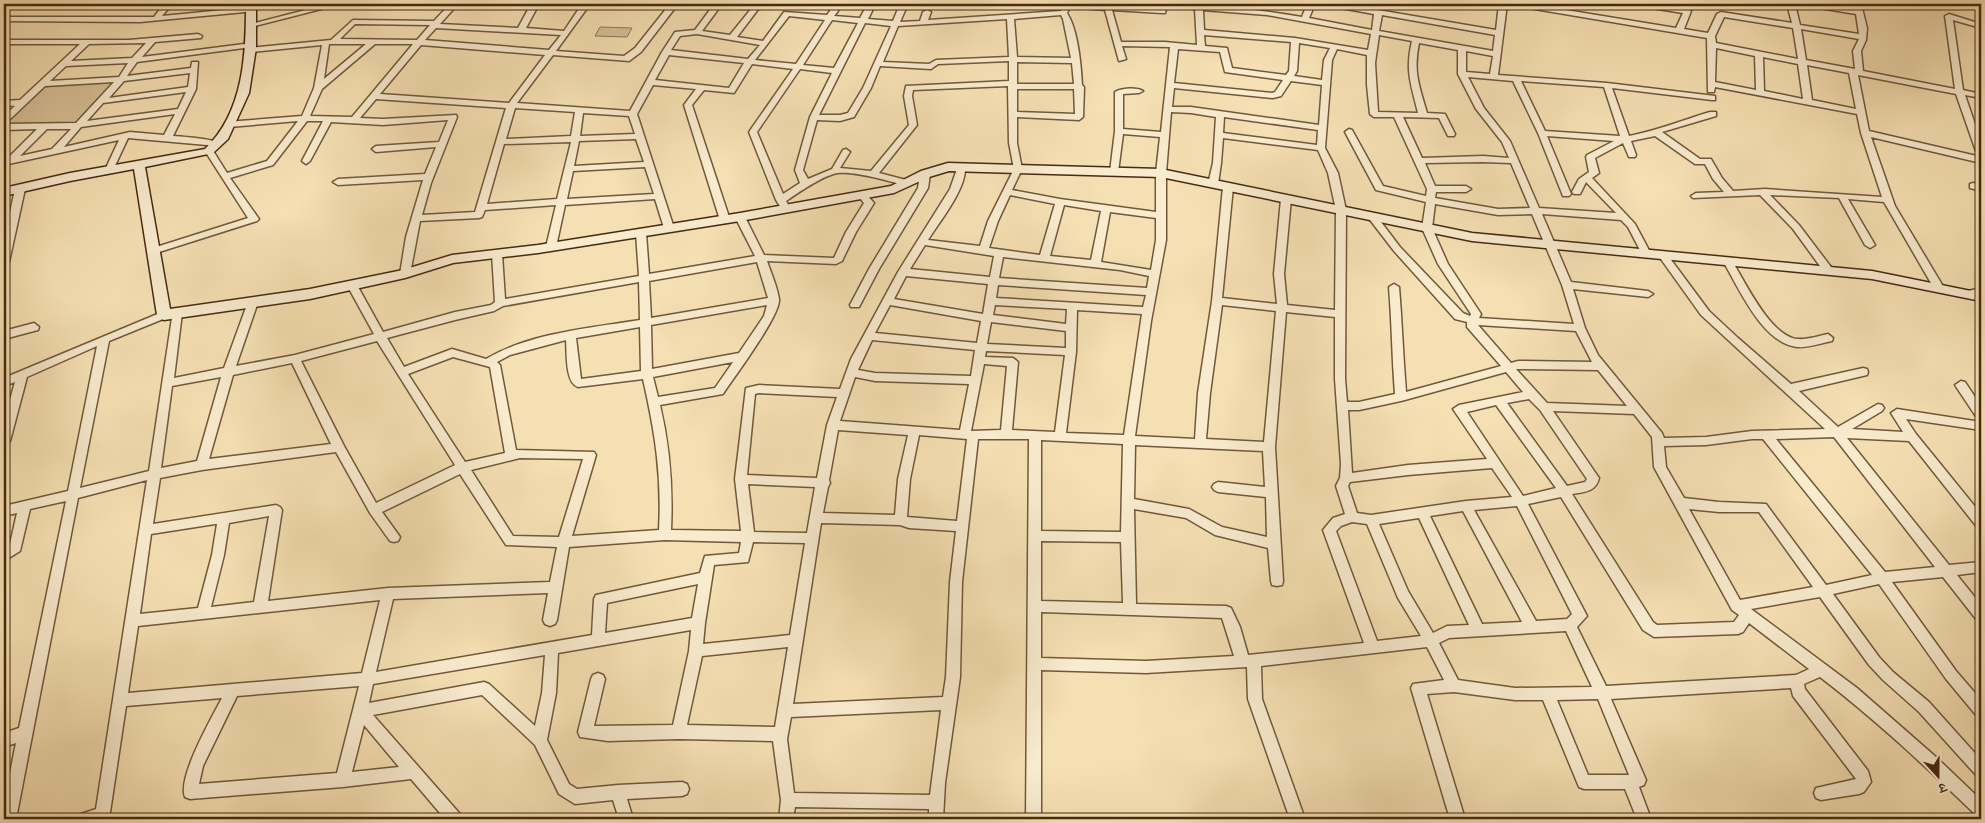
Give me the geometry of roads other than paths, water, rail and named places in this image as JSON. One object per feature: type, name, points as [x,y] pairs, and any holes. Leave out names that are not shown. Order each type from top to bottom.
[{"type":"street","points":[[156,19],[168,4]]},
{"type":"street","points":[[251,24],[304,7],[337,4]]},
{"type":"street","points":[[354,120],[419,42],[454,4]]},
{"type":"street","points":[[521,30],[535,4]]},
{"type":"street","points":[[475,226],[510,106],[586,4]]},
{"type":"street","points":[[63,64],[134,60],[329,42],[374,41],[419,42],[626,59],[638,50],[674,4]]},
{"type":"street","points":[[684,4],[757,6]]},
{"type":"street","points":[[650,82],[731,91],[749,62],[765,44],[793,4]]},
{"type":"street","points":[[784,204],[753,132],[834,11],[834,4]]},
{"type":"street","points":[[814,117],[840,118],[851,115],[868,88],[904,4]]},
{"type":"street","points":[[1063,14],[1068,4],[1162,11],[1164,4],[1199,7],[1305,20],[1496,54]]},
{"type":"street","points":[[1267,14],[1269,4]]},
{"type":"street","points":[[1305,20],[1311,4]]},
{"type":"street","points":[[1330,4],[1351,5],[1378,13],[1499,33]]},
{"type":"street","points":[[1494,77],[1503,4]]},
{"type":"street","points":[[1517,4],[1546,7],[1679,31],[1759,53],[1981,96]]},
{"type":"street","points":[[1639,4],[1687,11],[1679,31]]},
{"type":"street","points":[[1792,4],[1808,102]]},
{"type":"street","points":[[1807,4],[1823,5],[1854,12]]},
{"type":"street","points":[[1857,4],[1862,19],[1863,37],[1862,45],[1857,51],[1856,72],[1865,133],[1888,200],[1939,288]]},
{"type":"street","points":[[696,32],[717,5]]},
{"type":"street","points":[[4,192],[139,165],[212,147],[222,139],[244,93],[251,24],[247,6]]},
{"type":"street","points":[[4,42],[153,40],[199,26],[247,6]]},
{"type":"street","points":[[153,251],[254,219],[225,177],[212,147],[214,138],[238,92],[241,81],[248,48],[247,6]]},
{"type":"street","points":[[732,38],[757,6]]},
{"type":"street","points":[[1199,7],[1202,48]]},
{"type":"street","points":[[1108,8],[1122,59]]},
{"type":"street","points":[[805,184],[799,170],[814,117],[869,9]]},
{"type":"street","points":[[923,23],[927,12]]},
{"type":"street","points":[[1378,13],[1372,53],[1370,85],[1374,114],[1442,116],[1451,134]]},
{"type":"street","points":[[787,14],[896,24],[1063,14]]},
{"type":"street","points":[[1012,114],[1079,117],[1080,87],[1077,61],[1066,18],[1063,14]]},
{"type":"street","points":[[1714,124],[1711,84],[1712,40],[1721,14],[1863,37]]},
{"type":"street","points":[[1981,26],[1949,16],[1959,91],[1981,154]]},
{"type":"street","points":[[984,250],[992,221],[1018,169],[1013,143],[1013,40],[1010,17]]},
{"type":"street","points":[[4,19],[156,19],[199,26]]},
{"type":"street","points":[[225,177],[270,162],[305,118],[318,88],[329,42],[353,22],[435,24],[566,33]]},
{"type":"street","points":[[167,138],[192,89],[199,26]]},
{"type":"street","points":[[670,228],[633,114],[666,52],[678,34],[696,32],[765,44]]},
{"type":"street","points":[[1200,32],[1295,40],[1372,53]]},
{"type":"street","points":[[55,152],[121,79],[134,60],[153,40]]},
{"type":"street","points":[[1171,85],[1273,96],[1278,94],[1293,70],[1295,40]]},
{"type":"street","points":[[1416,40],[1412,59],[1412,74],[1423,114]]},
{"type":"street","points":[[318,88],[374,41]]},
{"type":"street","points":[[4,120],[87,42]]},
{"type":"street","points":[[1118,44],[1165,44],[1224,50],[1228,70],[1326,83]]},
{"type":"street","points":[[1130,610],[1127,537],[1129,439],[1151,292],[1161,240],[1161,174],[1174,46]]},
{"type":"street","points":[[1334,47],[1328,60],[1324,114],[1321,128],[1321,148],[1333,173],[1341,210],[1340,380],[1347,464],[1346,478],[1342,486],[1352,517]]},
{"type":"street","points":[[1462,48],[1462,74],[1480,108],[1506,141],[1515,160],[1567,285],[1580,328],[1594,357],[1658,436],[1660,466],[1742,610],[1852,693],[1932,763],[1981,810]]},
{"type":"street","points":[[666,52],[836,71]]},
{"type":"street","points":[[1759,53],[1760,94]]},
{"type":"street","points":[[879,64],[931,67],[936,62],[1013,59],[1077,61]]},
{"type":"street","points":[[42,84],[121,79],[194,70]]},
{"type":"street","points":[[1462,74],[1516,79],[1557,80],[1712,98]]},
{"type":"street","points":[[1516,79],[1542,132],[1566,194]]},
{"type":"street","points":[[873,174],[913,125],[908,96],[909,88],[1013,84],[1080,87]]},
{"type":"street","points":[[1711,84],[1861,112]]},
{"type":"street","points":[[1608,85],[1624,139],[1632,155]]},
{"type":"street","points":[[702,87],[688,105],[725,220]]},
{"type":"street","points":[[101,101],[192,89]]},
{"type":"street","points":[[1114,172],[1119,131],[1119,92],[1139,91]]},
{"type":"street","points":[[373,96],[633,114]]},
{"type":"street","points":[[405,274],[416,218],[428,177],[453,117],[455,102]]},
{"type":"street","points":[[4,103],[23,103]]},
{"type":"street","points":[[1168,110],[1191,110],[1321,128]]},
{"type":"street","points":[[4,127],[79,125],[181,111]]},
{"type":"street","points":[[551,247],[575,140],[579,111]]},
{"type":"street","points":[[1213,184],[1219,136],[1220,117],[1218,114]]},
{"type":"street","points":[[1577,192],[1582,181],[1594,173],[1593,161],[1590,156],[1624,139],[1656,132],[1713,114]]},
{"type":"street","points":[[1373,648],[1329,530],[1337,522],[1352,517],[1371,520],[1466,506],[1521,501],[1588,486],[1593,478],[1544,407],[1471,324],[1476,314],[1442,264],[1427,228],[1432,189],[1398,116]]},
{"type":"street","points":[[229,124],[305,118],[383,122],[453,117]]},
{"type":"street","points":[[306,161],[328,119]]},
{"type":"street","points":[[7,162],[44,127]]},
{"type":"street","points":[[1119,131],[1165,135]]},
{"type":"street","points":[[1349,132],[1379,188],[1498,212],[1536,211],[1625,216]]},
{"type":"street","points":[[1542,132],[1600,135],[1624,139]]},
{"type":"street","points":[[1656,132],[1698,162],[1708,161],[1718,179],[1731,194]]},
{"type":"street","points":[[1865,133],[1981,160]]},
{"type":"street","points":[[7,162],[125,136],[197,140],[212,147]]},
{"type":"street","points":[[109,170],[125,136]]},
{"type":"street","points":[[500,142],[640,136]]},
{"type":"street","points":[[1219,136],[1321,148]]},
{"type":"street","points":[[376,150],[442,144]]},
{"type":"street","points":[[836,170],[846,152]]},
{"type":"street","points":[[1419,161],[1515,160]]},
{"type":"street","points":[[569,169],[649,164]]},
{"type":"street","points":[[139,165],[164,315]]},
{"type":"street","points":[[4,382],[164,315],[352,285],[405,274],[452,259],[551,247],[725,220],[784,204],[862,195],[894,189],[925,174],[948,168],[1161,174],[1472,237],[1872,275],[1977,294]]},
{"type":"street","points":[[786,819],[788,800],[781,734],[812,538],[824,483],[833,425],[856,359],[903,272],[955,189],[961,174],[961,168]]},
{"type":"street","points":[[784,204],[805,184],[836,170],[873,174],[907,183]]},
{"type":"street","points":[[855,305],[874,269],[923,188],[925,174]]},
{"type":"street","points":[[338,182],[428,177]]},
{"type":"street","points":[[1586,179],[1595,185],[1625,216],[1646,254]]},
{"type":"street","points":[[1200,443],[1228,187]]},
{"type":"street","points":[[4,262],[20,189]]},
{"type":"street","points":[[1432,189],[1466,189]]},
{"type":"street","points":[[1007,192],[1060,202],[1161,216]]},
{"type":"street","points":[[1696,196],[1762,192],[1888,200]]},
{"type":"street","points":[[1762,192],[1796,227],[1829,271]]},
{"type":"street","points":[[168,382],[295,360],[380,335],[494,308],[500,303],[760,258],[836,262],[869,203],[862,195]]},
{"type":"street","points":[[416,218],[561,203],[659,196]]},
{"type":"street","points":[[1842,196],[1870,245]]},
{"type":"street","points":[[1277,581],[1269,447],[1281,307],[1279,274],[1286,199]]},
{"type":"street","points":[[1044,259],[1060,202]]},
{"type":"street","points":[[1095,265],[1106,209]]},
{"type":"street","points":[[1372,216],[1397,249],[1458,316],[1474,321],[1580,328]]},
{"type":"street","points":[[654,402],[719,391],[769,316],[774,300],[760,258],[740,217]]},
{"type":"street","points":[[641,233],[647,374],[661,434],[667,494],[665,535]]},
{"type":"street","points":[[923,242],[984,250],[998,254],[1155,274]]},
{"type":"street","points":[[497,254],[500,303]]},
{"type":"street","points":[[936,819],[936,802],[953,677],[956,582],[963,526],[974,380],[998,254]]},
{"type":"street","points":[[1663,255],[1705,313],[1837,433],[1981,615]]},
{"type":"street","points":[[1728,261],[1767,324],[1784,340],[1797,343],[1828,338]]},
{"type":"street","points":[[903,272],[993,281],[1151,292]]},
{"type":"street","points":[[352,285],[402,372],[510,541],[564,542],[665,535],[812,538]]},
{"type":"street","points":[[1567,285],[1648,294]]},
{"type":"street","points":[[1394,287],[1398,333],[1396,344],[1401,397]]},
{"type":"street","points":[[487,362],[506,352],[571,336],[774,300]]},
{"type":"street","points":[[888,301],[986,318],[1071,328]]},
{"type":"street","points":[[990,301],[1148,311]]},
{"type":"street","points":[[1217,301],[1340,314]]},
{"type":"street","points":[[202,465],[228,373],[252,302]]},
{"type":"street","points":[[1060,436],[1071,352],[1072,307]]},
{"type":"street","points":[[86,819],[102,817],[155,474],[177,313]]},
{"type":"street","points":[[4,335],[34,327]]},
{"type":"street","points":[[571,336],[575,379],[578,383],[647,374],[744,356]]},
{"type":"street","points":[[869,336],[980,347],[1071,352]]},
{"type":"street","points":[[8,819],[104,340]]},
{"type":"street","points":[[402,372],[452,352],[494,365],[511,456]]},
{"type":"street","points":[[295,360],[339,447],[374,510],[394,538]]},
{"type":"street","points":[[978,360],[1014,362],[1006,434]]},
{"type":"street","points":[[1342,406],[1359,406],[1401,397],[1518,365],[1601,366]]},
{"type":"street","points":[[852,372],[875,377],[974,380]]},
{"type":"street","points":[[1789,389],[1863,372]]},
{"type":"street","points":[[4,440],[22,374]]},
{"type":"street","points":[[1961,385],[1981,415]]},
{"type":"street","points":[[678,732],[696,651],[698,623],[709,560],[744,558],[748,537],[741,478],[750,391],[759,389],[845,393]]},
{"type":"street","points":[[1034,664],[1146,667],[1248,662],[1430,641],[1447,632],[1570,625],[1580,616],[1521,501],[1459,409],[1531,394]]},
{"type":"street","points":[[1499,400],[1564,491],[1648,626],[1654,631],[1738,628],[1742,610]]},
{"type":"street","points":[[1544,407],[1636,410]]},
{"type":"street","points":[[1837,433],[1878,408]]},
{"type":"street","points":[[1981,426],[1897,413],[1912,437],[1981,524]]},
{"type":"street","points":[[833,425],[969,434],[1060,436],[1269,447]]},
{"type":"street","points":[[901,520],[904,479],[914,431]]},
{"type":"street","points":[[1659,442],[1706,441],[1766,435],[1837,433],[1912,437]]},
{"type":"street","points":[[1033,819],[1035,435]]},
{"type":"street","points":[[1766,435],[1882,578],[1951,675],[1981,710]]},
{"type":"street","points":[[4,511],[155,474],[202,465],[339,447]]},
{"type":"street","points":[[374,510],[464,467],[520,454],[590,455],[564,542],[550,620]]},
{"type":"street","points":[[1346,478],[1408,470],[1496,463]]},
{"type":"street","points":[[741,478],[824,483]]},
{"type":"street","points":[[1218,487],[1272,494]]},
{"type":"street","points":[[1681,503],[1719,507],[1762,507],[1874,661],[1888,676],[1924,707],[1981,770]]},
{"type":"street","points":[[1129,504],[1190,514],[1219,531],[1274,544]]},
{"type":"street","points":[[4,556],[16,547],[25,506]]},
{"type":"street","points":[[1466,506],[1532,627]]},
{"type":"street","points":[[146,530],[276,510],[260,608]]},
{"type":"street","points":[[1422,512],[1478,630]]},
{"type":"street","points":[[816,518],[901,520],[909,523],[963,526]]},
{"type":"street","points":[[203,614],[218,555],[224,519]]},
{"type":"street","points":[[1371,520],[1403,594],[1454,686]]},
{"type":"street","points":[[1034,536],[1127,537]]},
{"type":"street","points":[[1742,610],[1882,578],[1981,567]]},
{"type":"street","points":[[598,640],[601,598],[707,577]]},
{"type":"street","points":[[132,622],[388,594],[556,587]]},
{"type":"street","points":[[343,780],[380,634],[388,594]]},
{"type":"street","points":[[1034,606],[1226,612],[1248,662],[1255,699],[1298,819]]},
{"type":"street","points":[[120,700],[368,679],[698,623]]},
{"type":"street","points":[[1548,694],[1584,782],[1630,782],[1639,780],[1602,692],[1570,625]]},
{"type":"street","points":[[696,651],[796,640]]},
{"type":"street","points":[[540,740],[549,693],[552,648]]},
{"type":"street","points":[[1457,819],[1418,688],[1454,686],[1516,694],[1602,692],[1797,681],[1821,670]]},
{"type":"street","points":[[598,678],[585,732],[608,734],[678,732],[781,734]]},
{"type":"street","points":[[1797,681],[1798,691],[1863,776],[1864,782],[1859,787],[1821,793]]},
{"type":"street","points":[[360,710],[484,688],[540,740],[564,789],[575,797],[618,792],[682,789]]},
{"type":"street","points":[[232,691],[196,765],[190,792],[343,780],[414,772]]},
{"type":"street","points":[[785,711],[950,703]]},
{"type":"street","points":[[360,710],[456,819]]},
{"type":"street","points":[[4,740],[26,733]]},
{"type":"street","points":[[1630,782],[1644,819]]},
{"type":"street","points":[[618,792],[626,819]]},
{"type":"street","points":[[788,800],[936,802]]}]
